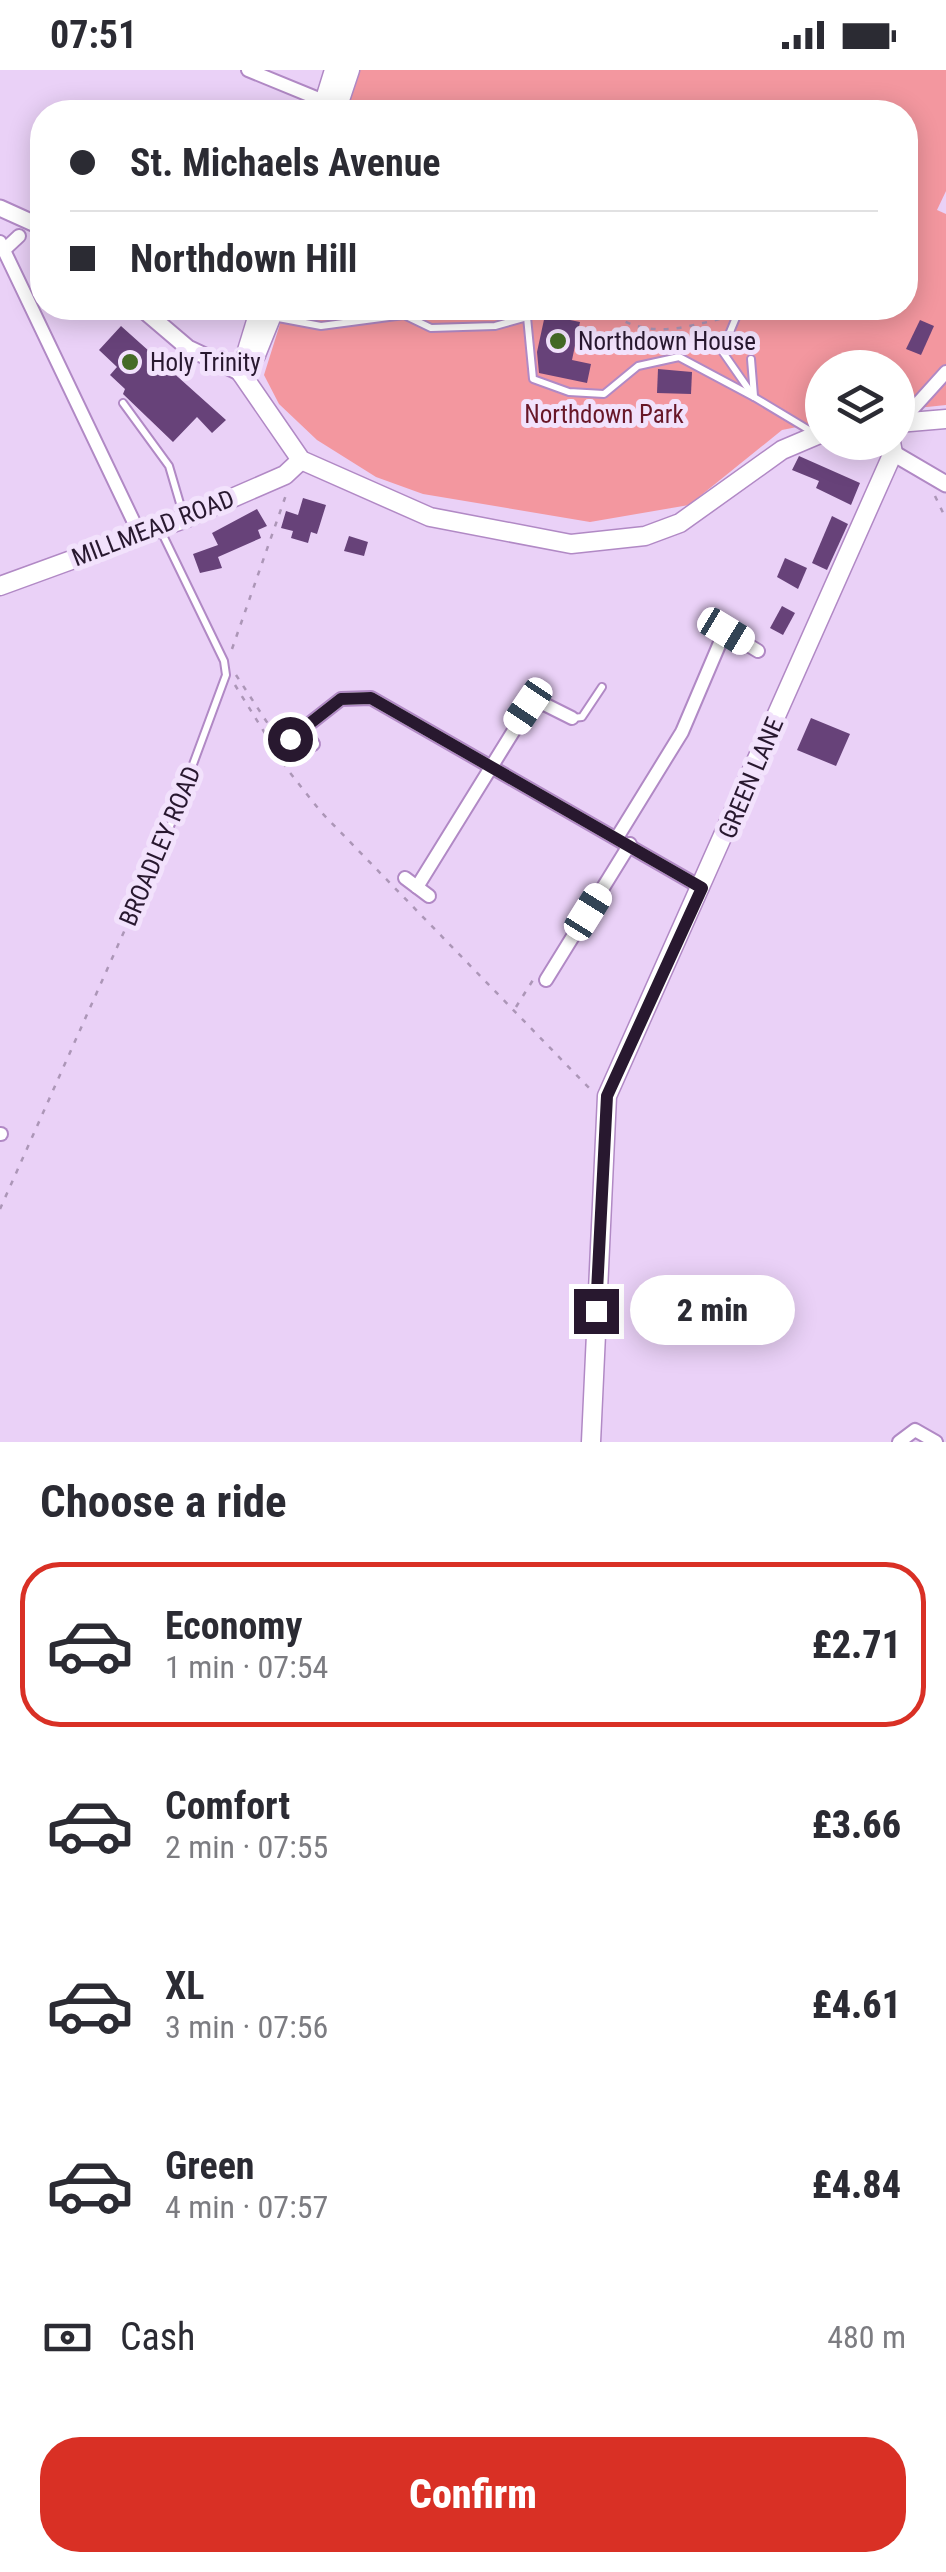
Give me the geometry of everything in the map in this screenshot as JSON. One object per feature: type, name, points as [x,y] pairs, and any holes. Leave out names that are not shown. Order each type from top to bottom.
[{"type":"main road","points":[[331,100],[334,70]]},
{"type":"main road","points":[[334,100],[350,70]]},
{"type":"main road","points":[[264,320],[241,372],[301,460],[430,517],[571,544],[645,536],[680,523],[782,450],[805,440]]},
{"type":"main road","points":[[915,422],[946,419]]},
{"type":"main road","name":"MILLMEAD ROAD","points":[[0,586],[184,519],[285,476],[301,460]]},
{"type":"main road","name":"GREEN LANE","points":[[591,1442],[604,1112],[616,1070],[702,888],[887,460]]},
{"type":"street","points":[[248,70],[313,100]]},
{"type":"street","points":[[0,208],[30,222]]},
{"type":"street","points":[[19,236],[2,246],[30,305]]},
{"type":"street","points":[[37,320],[140,535]]},
{"type":"street","points":[[155,320],[188,348],[241,372]]},
{"type":"street","points":[[915,406],[946,372]]},
{"type":"street","points":[[910,460],[943,482]]},
{"type":"street","points":[[712,623],[758,650]]},
{"type":"street","points":[[546,980],[682,732],[726,631]]},
{"type":"street","points":[[285,742],[341,699],[362,695],[624,840],[702,888]]},
{"type":"street","points":[[429,896],[411,883],[528,706],[544,704],[572,718]]},
{"type":"street","points":[[302,729],[313,744]]},
{"type":"street","points":[[899,1442],[915,1430],[936,1442]]},
{"type":"lane","points":[[302,320],[321,326],[371,320]]},
{"type":"lane","points":[[413,320],[432,328],[495,326],[515,320]]},
{"type":"lane","points":[[528,320],[533,379],[543,384],[604,394],[638,366],[679,357],[805,426]]},
{"type":"lane","points":[[735,320],[722,351],[754,397]]},
{"type":"lane","points":[[750,360],[754,397]]},
{"type":"lane","points":[[123,403],[169,466],[184,519]]},
{"type":"lane","points":[[160,528],[224,661]]},
{"type":"lane","name":"BROADLEY ROAD","points":[[165,840],[223,691],[224,661]]},
{"type":"lane","points":[[572,718],[582,716],[602,687]]},
{"type":"path","points":[[622,320],[641,330],[668,332],[710,320]]},
{"type":"path","points":[[285,476],[288,495],[224,661],[285,742],[294,763],[287,769]]},
{"type":"path","points":[[943,482],[934,497],[946,520]]},
{"type":"path","name":"BROADLEY ROAD","points":[[0,1208],[165,840]]},
{"type":"path","points":[[515,1008],[538,974],[546,980]]},
{"type":"green space","name":"Northdown Park","points":[[358,70],[946,70],[946,191],[937,210],[946,214],[946,405],[915,408],[915,350],[805,350],[805,425],[782,430],[689,505],[590,522],[423,494],[376,477],[317,440],[279,404],[264,375],[281,320],[918,320],[918,100],[349,100]]},
{"type":"building","name":"Northdown House","points":[[544,320],[580,322],[572,360],[591,364],[587,383],[539,373],[537,352]]},
{"type":"building","points":[[920,320],[934,326],[921,355],[906,349]]},
{"type":"building","points":[[121,326],[226,420],[212,433],[197,417],[173,442],[123,394],[125,389],[110,375],[117,367],[99,350]]},
{"type":"building","points":[[658,369],[692,372],[691,394],[657,393]]},
{"type":"building","points":[[799,456],[860,483],[851,505],[816,488],[819,481],[792,470]]},
{"type":"building","points":[[303,498],[326,505],[317,534],[311,532],[308,543],[291,538],[293,531],[281,528],[286,511],[298,515]]},
{"type":"building","points":[[257,509],[267,526],[258,530],[261,538],[218,557],[222,568],[200,573],[193,554],[218,545],[212,533]]},
{"type":"building","points":[[832,516],[848,524],[827,570],[812,563]]},
{"type":"building","points":[[349,536],[368,542],[364,556],[344,551]]},
{"type":"building","points":[[785,558],[807,568],[798,589],[777,577]]},
{"type":"building","points":[[782,606],[795,613],[783,635],[770,628]]},
{"type":"building","points":[[811,718],[850,734],[836,766],[797,750]]},
{"type":"place","name":"Northdown House","points":[[558,341]]},
{"type":"place","name":"Holy Trinity","points":[[130,362]]},
{"type":"route","points":[[290,739],[331,704],[351,695],[371,698],[618,836],[702,888],[607,1096],[596,1311]]}]
